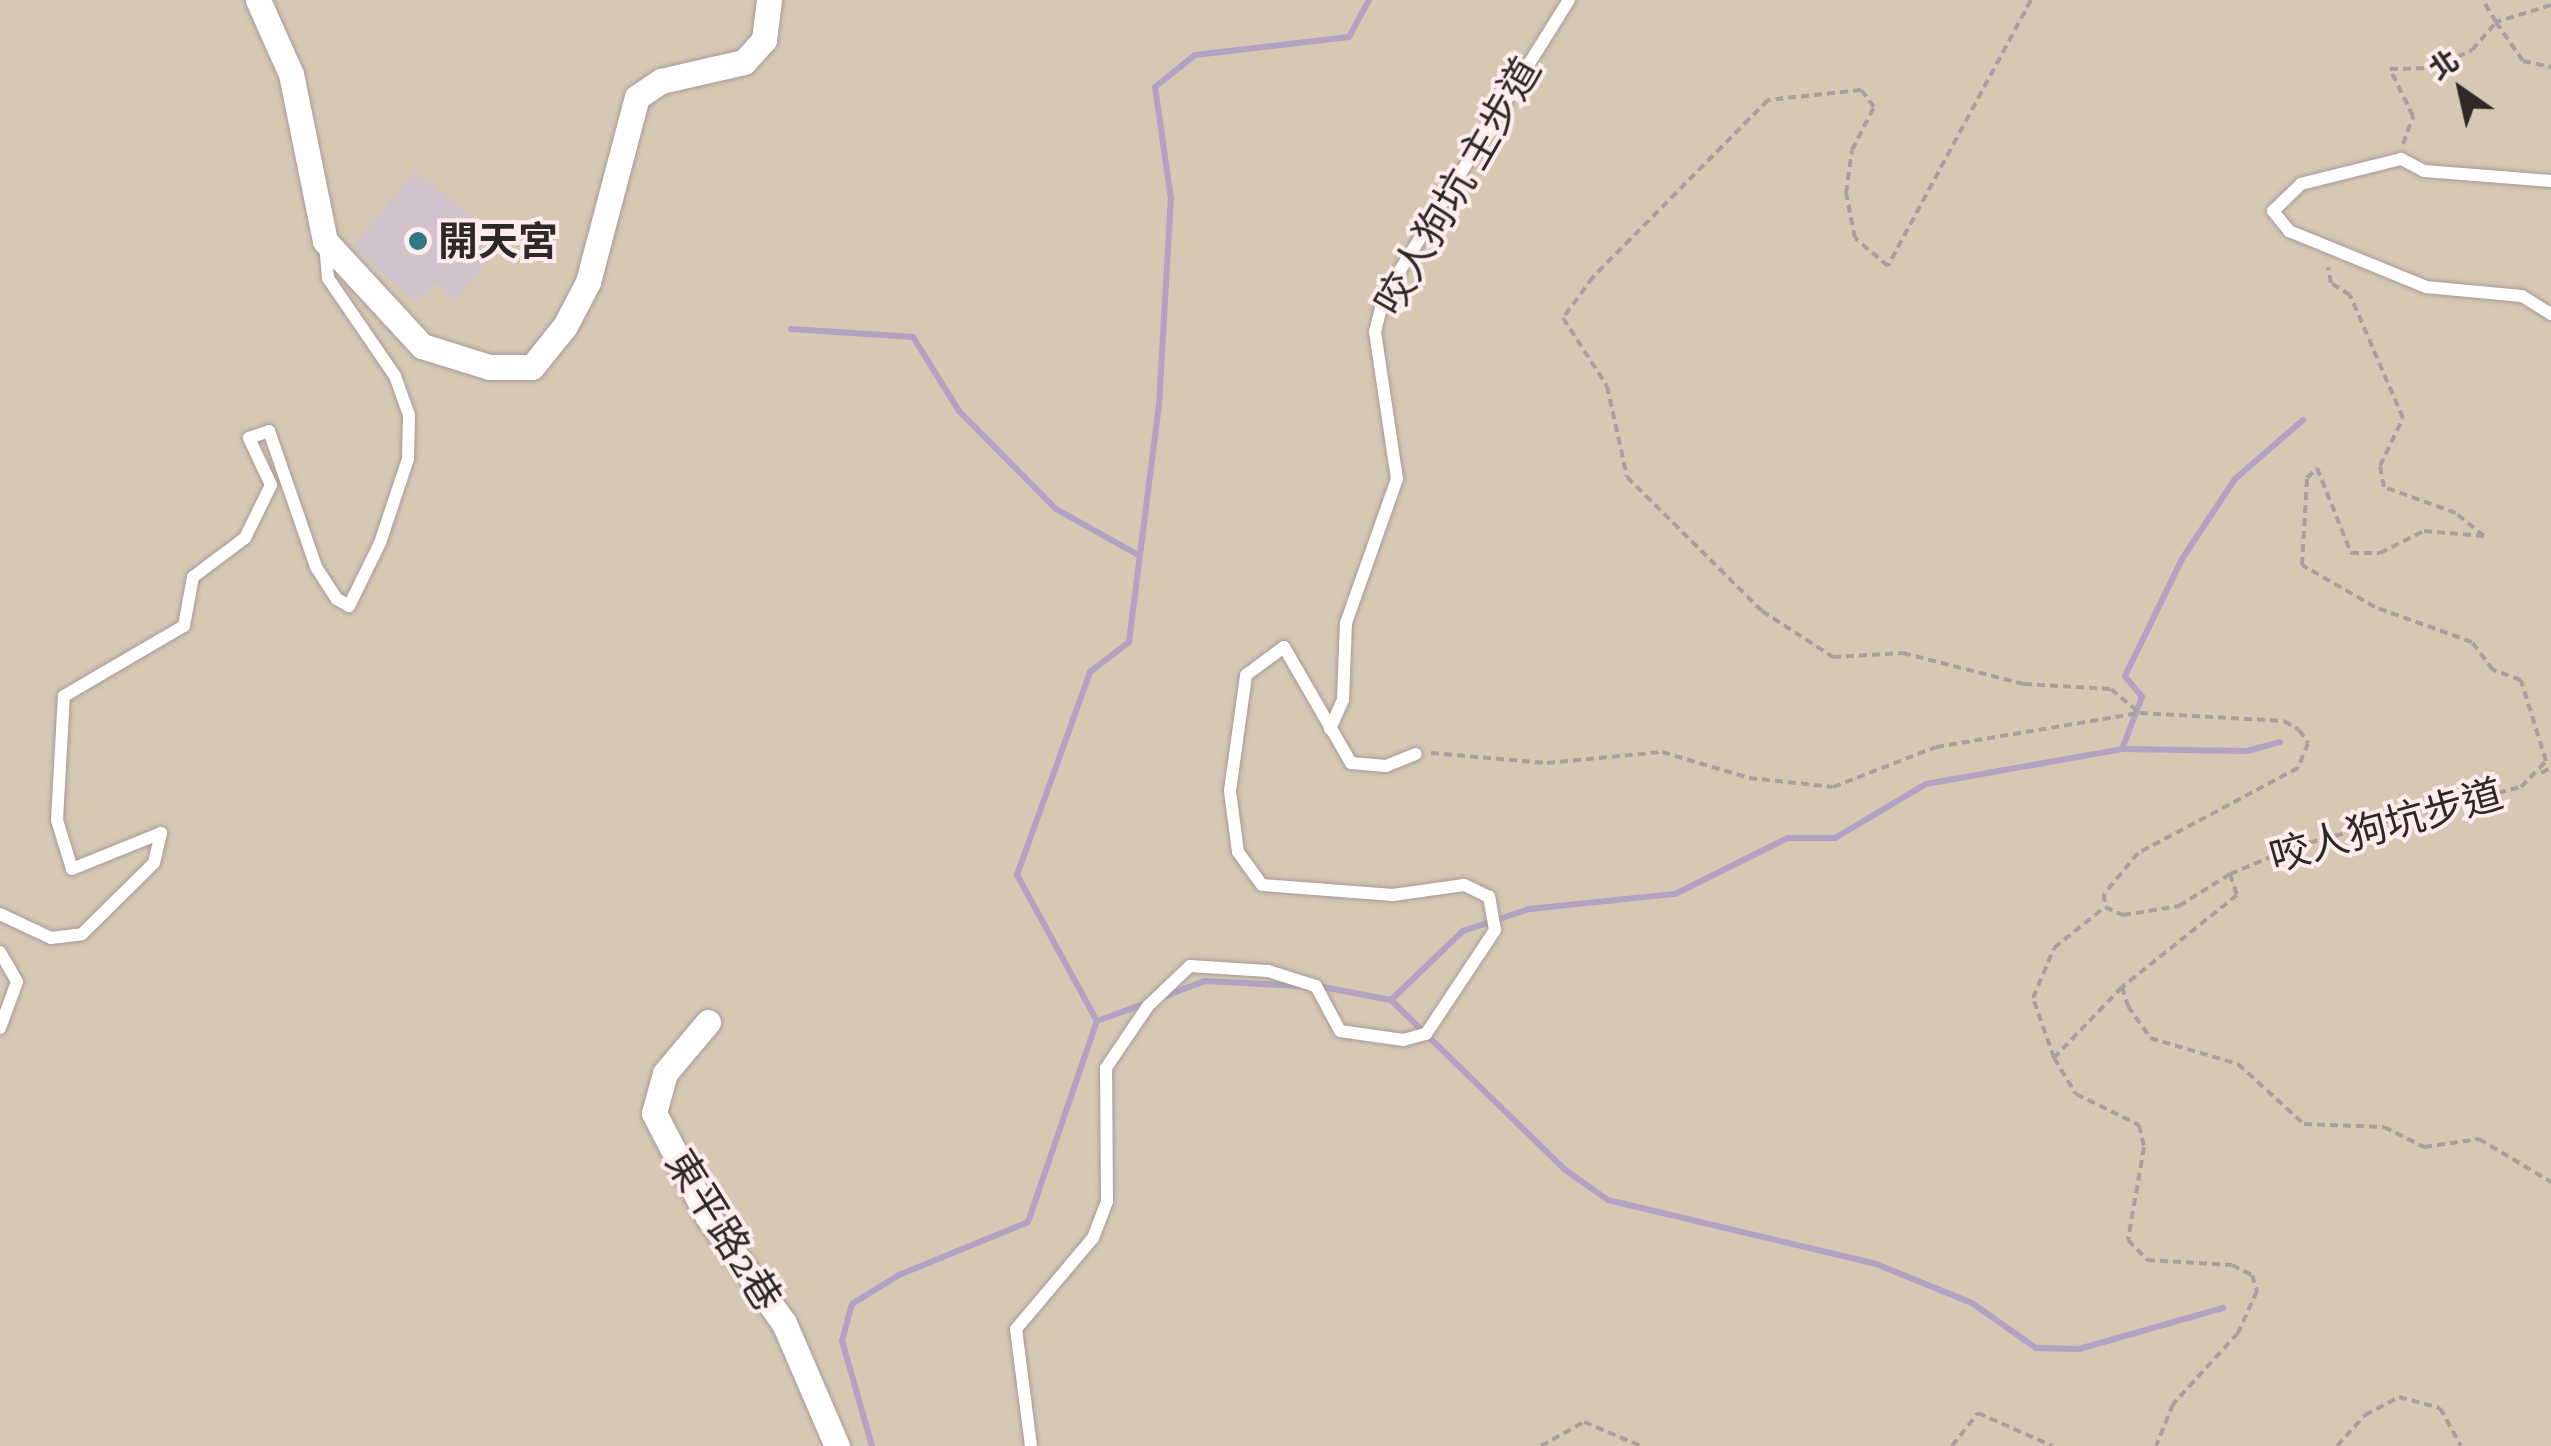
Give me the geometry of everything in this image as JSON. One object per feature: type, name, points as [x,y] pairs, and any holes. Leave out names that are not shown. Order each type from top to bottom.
[{"type":"street","points":[[258,0],[291,74],[325,241],[422,346],[489,367],[532,367],[588,282],[637,97],[661,81],[744,62],[764,40],[768,0]]},
{"type":"street","name":"東平路2巷","points":[[708,1022],[665,1073],[654,1112],[708,1216],[784,1324],[836,1446]]},
{"type":"lane","name":"咬人狗坑 主步道","points":[[1330,729],[1343,700],[1346,623],[1397,479],[1375,332],[1384,296],[1569,0]]},
{"type":"lane","points":[[2551,182],[2424,171],[2401,159],[2286,192],[2275,221],[2325,248],[2426,287],[2522,296],[2551,314]]},
{"type":"lane","points":[[0,914],[51,938],[82,934],[154,863],[160,833],[72,868],[57,820],[64,696],[184,626],[193,578],[246,538],[271,485],[250,438],[269,431],[316,567],[338,599],[349,606],[380,543],[408,459],[409,415],[396,376],[328,278],[325,241]]},
{"type":"lane","points":[[1031,1446],[1016,1330],[1093,1238],[1107,1202],[1106,1068],[1148,1006],[1190,966],[1268,972],[1316,986],[1340,1031],[1404,1040],[1426,1034],[1495,930],[1489,896],[1464,885],[1393,895],[1262,886],[1238,852],[1230,791],[1246,675],[1284,647],[1352,763],[1386,766],[1416,754]]},
{"type":"lane","points":[[0,952],[17,982],[0,1028]]},
{"type":"path","points":[[2031,0],[1888,266],[1856,238],[1846,193],[1852,150],[1874,107],[1861,90],[1768,100],[1563,318],[1607,386],[1627,476],[1762,611],[1832,657],[1903,653],[2024,684],[2112,689],[2140,714]]},
{"type":"path","points":[[2483,0],[2523,62],[2551,68]]},
{"type":"path","points":[[2401,159],[2414,128],[2390,68],[2455,60],[2496,22],[2551,5]]},
{"type":"path","name":"咬人狗坑步道","points":[[2106,907],[2123,915],[2179,906],[2230,874],[2541,773],[2546,742],[2521,680],[2493,670],[2472,642],[2375,608],[2302,564],[2307,478],[2316,468],[2351,554],[2380,553],[2424,531],[2484,536],[2456,512],[2384,487],[2380,466],[2402,418],[2350,295],[2331,283],[2325,248]]},
{"type":"path","points":[[1416,754],[1547,763],[1662,752],[1749,778],[1833,788],[1936,747],[2140,714],[2284,720],[2308,742],[2287,776],[2138,854],[2104,894],[2106,907],[2054,948],[2033,998],[2054,1058],[2076,1094],[2139,1125],[2144,1146],[2128,1240],[2147,1260],[2232,1266],[2252,1275],[2257,1291],[2238,1332],[2173,1404],[2156,1446]]},
{"type":"path","points":[[2541,773],[2551,768]]},
{"type":"path","name":"咬人狗坑步道","points":[[2122,988],[2229,909],[2236,895],[2230,874]]},
{"type":"path","points":[[2054,1058],[2122,988],[2150,1038],[2238,1064],[2304,1124],[2384,1127],[2424,1148],[2479,1139],[2551,1182]]},
{"type":"path","points":[[2337,1446],[2365,1415],[2400,1397],[2440,1408],[2461,1446]]},
{"type":"path","points":[[1952,1446],[1978,1413],[2052,1446]]},
{"type":"path","points":[[1540,1446],[1584,1422],[1640,1446]]},
{"type":"shaded area","points":[[0,0],[2551,0],[2551,1446],[0,1446]]},
{"type":"building","name":"開天宮","points":[[415,171],[481,225],[468,234],[493,254],[456,300],[435,282],[417,303],[353,247]]},
{"type":"waterway","points":[[872,1446],[842,1341],[852,1304],[899,1275],[1028,1222],[1097,1021],[1017,875],[1090,672],[1129,642],[1159,405],[1171,199],[1155,87],[1195,55],[1349,37],[1369,0]]},
{"type":"waterway","points":[[791,329],[913,337],[959,411],[1056,509],[1140,556]]},
{"type":"waterway","points":[[1318,986],[1391,1000],[1463,931],[1529,909],[1675,894],[1788,838],[1835,838],[1926,784],[2122,749],[2142,697],[2125,676],[2182,559],[2235,479],[2303,420]]},
{"type":"waterway","points":[[2122,749],[2247,751],[2280,742]]},
{"type":"waterway","points":[[1165,996],[1205,981],[1300,986]]},
{"type":"waterway","points":[[1391,1000],[1564,1169],[1608,1200],[1876,1264],[1972,1303],[2036,1348],[2079,1349],[2223,1308]]},
{"type":"waterway","points":[[1097,1021],[1149,1002]]},
{"type":"place","name":"開天宮","points":[[418,241]]}]
